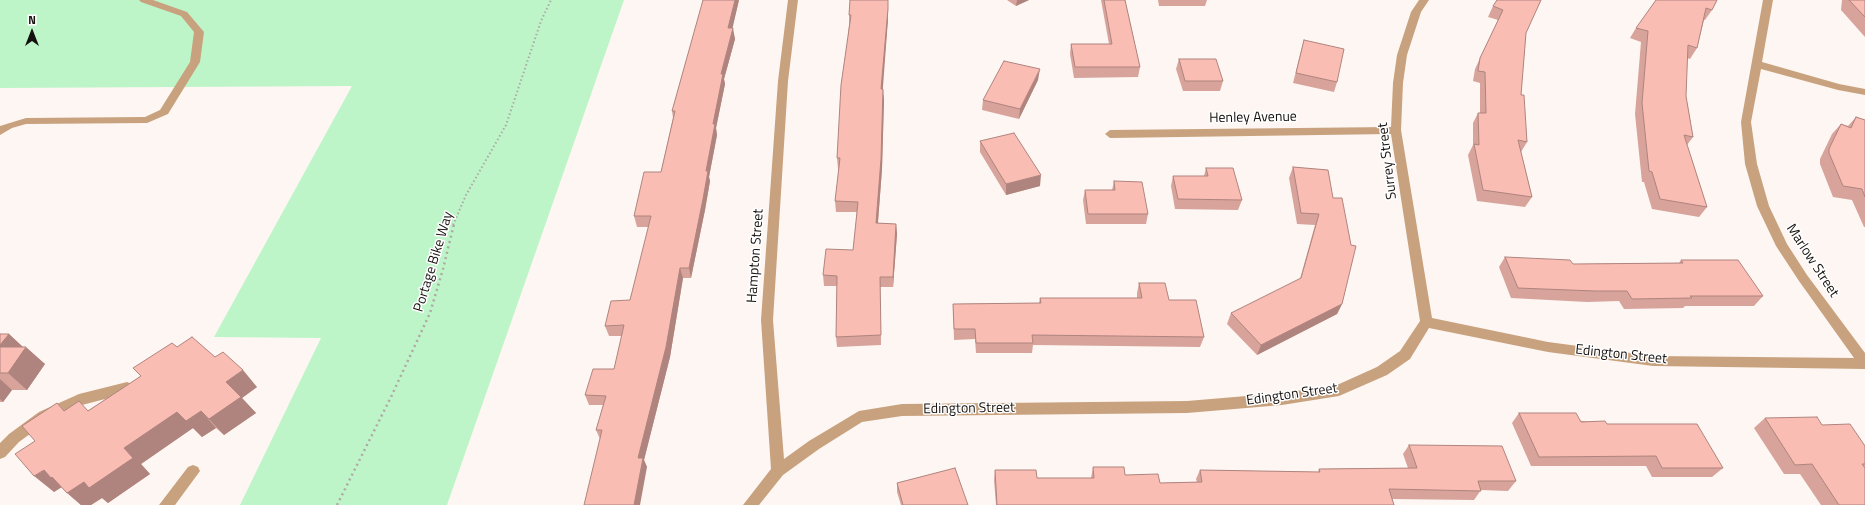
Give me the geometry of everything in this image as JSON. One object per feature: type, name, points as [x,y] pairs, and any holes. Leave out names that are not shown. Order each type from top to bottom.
[{"type":"street","points":[[0,131],[8,126],[26,121],[147,120],[164,112],[195,62],[199,32],[184,14],[144,0]]},
{"type":"street","name":"Hampton Street","points":[[778,471],[767,320],[783,82],[793,0]]},
{"type":"street","name":"Surrey Street","points":[[1424,0],[1416,12],[1402,55],[1398,83],[1396,130],[1426,322]]},
{"type":"street","name":"Marlow Street","points":[[1768,0],[1746,122],[1751,164],[1763,206],[1782,246],[1803,278],[1865,363]]},
{"type":"street","points":[[1756,64],[1838,87],[1865,92]]},
{"type":"street","name":"Henley Avenue","points":[[1110,134],[1396,130]]},
{"type":"street","name":"Edington Street","points":[[778,471],[814,444],[859,417],[902,410],[1187,407],[1282,398],[1340,390],[1382,371],[1405,355],[1426,322],[1548,347],[1653,361],[1865,363]]},
{"type":"street","points":[[0,453],[14,438],[44,416],[79,400],[127,388]]},
{"type":"street","points":[[166,505],[193,471]]},
{"type":"street","points":[[750,505],[778,471]]},
{"type":"path","name":"Portage Bike Way","points":[[337,505],[391,397],[430,313],[443,269],[454,222],[466,195],[506,125],[541,21],[550,0]]},
{"type":"green space","points":[[0,0],[624,0],[447,505],[240,505],[321,338],[214,337],[352,86],[0,88]]},
{"type":"building","points":[[703,0],[735,0],[728,28],[733,28],[721,74],[723,74],[713,124],[715,124],[706,171],[708,171],[689,268],[680,268],[666,347],[638,458],[643,458],[634,505],[584,505],[602,430],[596,430],[606,396],[585,395],[593,369],[614,369],[624,325],[605,326],[611,301],[630,300],[651,216],[634,216],[644,172],[661,172],[675,111],[672,111]]},
{"type":"building","points":[[850,0],[888,0],[881,89],[883,89],[881,159],[876,223],[896,224],[893,277],[880,277],[881,335],[836,337],[837,276],[823,275],[826,249],[853,250],[858,202],[835,201],[840,158],[837,158],[841,85],[851,15],[849,15]]},
{"type":"building","points":[[1104,0],[1125,0],[1140,67],[1075,67],[1071,44],[1112,44]]},
{"type":"building","points":[[1497,0],[1541,0],[1526,33],[1521,95],[1524,95],[1527,142],[1518,140],[1532,197],[1483,190],[1474,144],[1479,145],[1478,113],[1486,113],[1485,72],[1478,71],[1480,58],[1503,10],[1493,6]]},
{"type":"building","points":[[1656,0],[1717,0],[1712,10],[1706,8],[1697,48],[1688,45],[1686,96],[1693,137],[1684,135],[1707,207],[1660,199],[1652,172],[1649,171],[1642,103],[1648,31],[1636,28]]},
{"type":"building","points":[[1849,0],[1865,0],[1865,17]]},
{"type":"building","points":[[1304,40],[1344,49],[1337,82],[1296,73]]},
{"type":"building","points":[[1179,59],[1216,59],[1223,81],[1185,81]]},
{"type":"building","points":[[1004,61],[1040,69],[1020,109],[983,100]]},
{"type":"building","points":[[1856,117],[1865,120],[1865,197],[1862,189],[1843,186],[1829,153],[1829,149],[1841,124],[1851,128]]},
{"type":"building","points":[[1014,133],[1041,175],[1006,184],[980,141]]},
{"type":"building","points":[[1293,167],[1328,170],[1333,198],[1342,198],[1351,245],[1356,246],[1342,304],[1261,345],[1231,313],[1301,278],[1319,214],[1301,213]]},
{"type":"building","points":[[1206,168],[1233,168],[1242,200],[1178,199],[1173,176],[1208,176]]},
{"type":"building","points":[[1114,181],[1142,182],[1148,214],[1088,214],[1085,190],[1115,190]]},
{"type":"building","points":[[1505,257],[1570,260],[1573,264],[1683,263],[1681,260],[1738,260],[1763,296],[1690,296],[1692,298],[1632,299],[1627,291],[1518,288]]},
{"type":"building","points":[[1139,283],[1165,283],[1169,300],[1196,300],[1204,337],[1032,335],[1033,343],[976,343],[975,329],[954,329],[953,304],[1041,303],[1040,298],[1142,298]]},
{"type":"building","points":[[0,334],[9,334],[0,345]]},
{"type":"building","points":[[192,337],[215,357],[223,352],[243,370],[226,382],[241,397],[209,419],[201,411],[186,421],[177,412],[124,448],[133,458],[89,488],[84,482],[67,493],[44,470],[34,476],[15,454],[35,441],[22,426],[57,403],[64,411],[79,401],[88,411],[141,376],[133,368],[172,343],[177,347]]},
{"type":"building","points":[[0,347],[26,347],[8,373],[0,373]]},
{"type":"building","points":[[1519,413],[1576,413],[1581,422],[1605,421],[1607,424],[1697,424],[1723,468],[1662,468],[1656,456],[1539,457]]},
{"type":"building","points":[[1817,417],[1822,425],[1850,424],[1865,446],[1865,464],[1862,464],[1865,468],[1865,505],[1839,505],[1812,464],[1795,465],[1765,418]]},
{"type":"building","points":[[1409,445],[1502,446],[1516,481],[1478,481],[1481,491],[1389,489],[1394,505],[997,505],[995,470],[1036,470],[1037,478],[1094,478],[1093,467],[1124,467],[1125,475],[1158,474],[1160,483],[1202,482],[1200,470],[1320,472],[1319,469],[1417,468]]},
{"type":"building","points":[[955,468],[968,505],[903,505],[897,483]]}]
